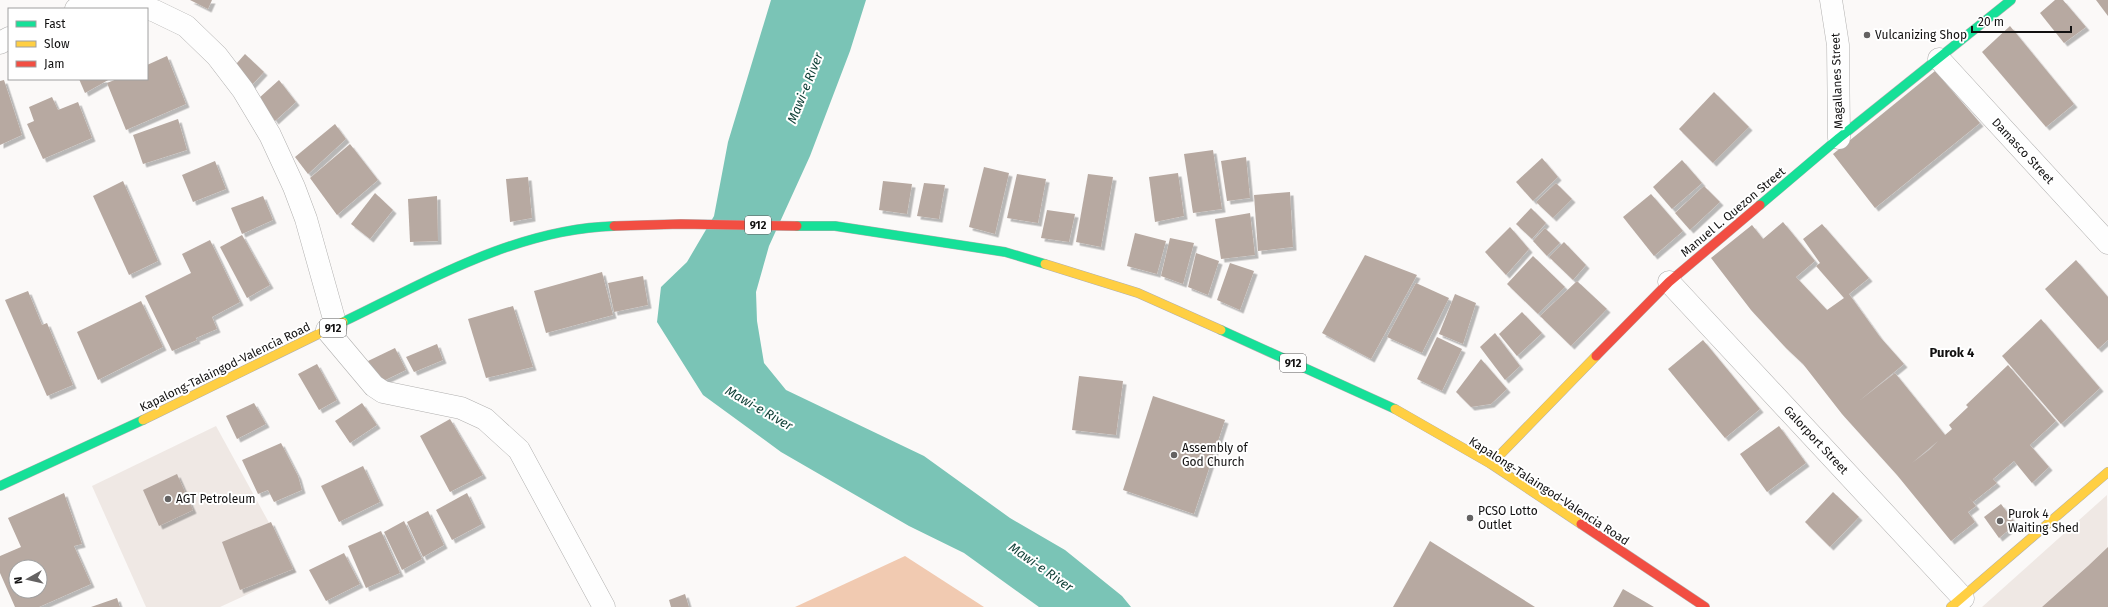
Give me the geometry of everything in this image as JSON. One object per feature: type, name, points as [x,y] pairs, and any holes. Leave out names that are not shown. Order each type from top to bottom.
[{"type":"main road","name":"Manuel L. Quezon Street","points":[[1491,464],[1669,282],[1838,138],[1939,59],[2011,0]]},
{"type":"main road","name":"Kapalong-Talaingod-Valencia Road","points":[[0,486],[128,427],[479,256],[560,232],[610,226],[681,224],[835,226],[1005,252],[1138,293],[1384,404],[1491,464],[1705,607]]},
{"type":"main road","points":[[1957,603],[2108,472]]},
{"type":"street","name":"Magallanes Street","points":[[1831,0],[1838,45],[1838,138]]},
{"type":"street","points":[[79,8],[89,4],[126,1],[146,8]]},
{"type":"street","points":[[148,9],[186,26],[217,56],[243,90],[270,135],[294,187],[306,219],[332,328],[374,386],[383,392],[461,408],[484,419],[519,450],[604,607]]},
{"type":"street","name":"Damasco Street","points":[[1939,59],[2108,243]]},
{"type":"street","name":"Galorport Street","points":[[1669,282],[1957,603]]},
{"type":"shaded area","points":[[216,426],[296,572],[220,607],[146,607],[92,486]]},
{"type":"shaded area","points":[[2107,495],[2108,607],[1982,607]]},
{"type":"shaded area","points":[[905,556],[984,607],[795,607]]},
{"type":"water","name":"Mawi-e River","points":[[771,0],[866,0],[850,51],[810,156],[769,246],[756,292],[757,321],[764,363],[786,390],[924,456],[1010,518],[1065,550],[1122,596],[1131,607],[1039,607],[964,553],[909,526],[781,452],[703,395],[657,322],[661,287],[687,262],[714,216],[728,142]]},
{"type":"building","points":[[190,0],[212,0],[208,9]]},
{"type":"building","points":[[2055,0],[2063,0],[2086,27],[2064,43],[2040,13]]},
{"type":"building","points":[[2096,0],[2108,0],[2108,16]]},
{"type":"building","points":[[2010,26],[2074,104],[2046,127],[1982,52]]},
{"type":"building","points":[[245,54],[264,72],[250,87],[229,72]]},
{"type":"building","points":[[167,56],[186,104],[126,130],[107,83],[114,80],[148,80],[148,65]]},
{"type":"building","points":[[1935,71],[1980,123],[1875,208],[1833,154]]},
{"type":"building","points":[[4,80],[22,135],[0,145],[0,81]]},
{"type":"building","points":[[79,80],[108,80],[85,93]]},
{"type":"building","points":[[279,80],[296,102],[275,121],[259,98]]},
{"type":"building","points":[[1714,92],[1749,127],[1713,163],[1679,129]]},
{"type":"building","points":[[52,97],[58,110],[78,102],[92,138],[43,159],[27,124],[34,121],[29,107]]},
{"type":"building","points":[[178,119],[187,150],[143,164],[133,135]]},
{"type":"building","points":[[335,124],[346,139],[308,174],[295,157]]},
{"type":"building","points":[[350,144],[378,180],[337,215],[310,178]]},
{"type":"building","points":[[1213,150],[1222,209],[1193,213],[1184,154]]},
{"type":"building","points":[[1246,157],[1250,198],[1227,201],[1221,161]]},
{"type":"building","points":[[1542,158],[1558,177],[1533,201],[1516,182]]},
{"type":"building","points":[[1682,160],[1702,183],[1672,209],[1653,187]]},
{"type":"building","points":[[215,161],[226,189],[193,202],[182,175]]},
{"type":"building","points":[[984,167],[1009,173],[995,234],[969,227]]},
{"type":"building","points":[[1178,173],[1184,216],[1155,222],[1149,177]]},
{"type":"building","points":[[1017,174],[1046,179],[1038,223],[1007,218]]},
{"type":"building","points":[[1088,174],[1113,177],[1101,247],[1076,242]]},
{"type":"building","points":[[528,177],[532,218],[510,222],[506,179]]},
{"type":"building","points":[[123,181],[158,261],[129,275],[93,196]]},
{"type":"building","points":[[883,181],[912,184],[907,214],[879,210]]},
{"type":"building","points":[[924,183],[945,185],[939,219],[917,216]]},
{"type":"building","points":[[1556,183],[1572,199],[1553,218],[1536,202]]},
{"type":"building","points":[[1704,186],[1720,202],[1690,230],[1675,213]]},
{"type":"building","points":[[1290,192],[1293,247],[1258,251],[1254,195]]},
{"type":"building","points":[[375,193],[393,210],[370,239],[351,224]]},
{"type":"building","points":[[1651,194],[1683,231],[1654,256],[1623,217]]},
{"type":"building","points":[[263,196],[273,220],[242,234],[231,208]]},
{"type":"building","points":[[437,196],[438,241],[410,242],[408,199]]},
{"type":"building","points":[[1531,208],[1546,223],[1532,239],[1516,224]]},
{"type":"building","points":[[1047,210],[1075,214],[1069,242],[1041,238]]},
{"type":"building","points":[[1250,213],[1255,255],[1221,259],[1215,219]]},
{"type":"building","points":[[1783,222],[1815,261],[1796,277],[1827,310],[1844,298],[1816,266],[1820,263],[1803,239],[1822,224],[1869,278],[1849,294],[1880,337],[1904,364],[1859,401],[1895,373],[1945,435],[1952,429],[1949,425],[1968,407],[1966,405],[2008,365],[2056,421],[2030,445],[2049,467],[2032,483],[2014,461],[1993,479],[1997,483],[1973,502],[1968,496],[1976,506],[1968,512],[1975,522],[1951,541],[1897,475],[1842,414],[1803,364],[1751,310],[1711,258],[1752,225],[1763,239]],"holes":[[[1938,441],[1929,450],[1912,463]]]},
{"type":"building","points":[[1510,227],[1529,249],[1506,275],[1485,252]]},
{"type":"building","points":[[1545,228],[1560,243],[1547,256],[1533,241]]},
{"type":"building","points":[[1135,233],[1166,241],[1157,274],[1127,266]]},
{"type":"building","points":[[242,235],[270,285],[247,298],[220,247]]},
{"type":"building","points":[[1170,238],[1194,243],[1183,284],[1161,276]]},
{"type":"building","points":[[210,240],[240,302],[212,317],[217,329],[196,338],[190,327],[197,340],[172,351],[145,296],[191,273],[182,254]]},
{"type":"building","points":[[1564,242],[1586,265],[1573,280],[1549,257]]},
{"type":"building","points":[[1196,253],[1219,261],[1208,295],[1188,287]]},
{"type":"building","points":[[1365,255],[1417,275],[1371,359],[1322,333]]},
{"type":"building","points":[[1533,256],[1565,287],[1538,314],[1507,284]]},
{"type":"building","points":[[2076,260],[2108,297],[2108,340],[2098,349],[2045,289]]},
{"type":"building","points":[[1230,263],[1254,271],[1240,310],[1217,300]]},
{"type":"building","points":[[602,272],[613,315],[546,333],[534,291]]},
{"type":"building","points":[[643,276],[648,305],[614,312],[608,283]]},
{"type":"building","points":[[1577,281],[1607,309],[1571,346],[1540,316]]},
{"type":"building","points":[[1416,283],[1449,298],[1422,353],[1387,337]]},
{"type":"building","points":[[28,291],[42,325],[47,323],[73,385],[47,396],[5,300]]},
{"type":"building","points":[[1455,294],[1476,303],[1463,344],[1439,334]]},
{"type":"building","points":[[141,301],[163,347],[98,380],[77,332]]},
{"type":"building","points":[[513,306],[533,367],[486,378],[468,319]]},
{"type":"building","points":[[1522,312],[1542,333],[1517,356],[1499,334]]},
{"type":"building","points":[[2041,319],[2100,388],[2061,424],[2002,356]]},
{"type":"building","points":[[1495,333],[1520,366],[1505,380],[1480,347]]},
{"type":"building","points":[[1437,337],[1462,349],[1442,391],[1417,379]]},
{"type":"building","points":[[1703,340],[1760,409],[1725,438],[1668,369]]},
{"type":"building","points":[[437,344],[443,360],[414,372],[406,357]]},
{"type":"building","points":[[395,348],[406,370],[379,383],[368,361]]},
{"type":"building","points":[[1481,359],[1507,389],[1491,404],[1471,407],[1456,392]]},
{"type":"building","points":[[317,364],[337,400],[319,410],[298,374]]},
{"type":"building","points":[[1079,376],[1123,381],[1116,435],[1072,430]]},
{"type":"building","name":"Assembly of God Church","points":[[1153,396],[1225,420],[1194,514],[1123,490]]},
{"type":"building","points":[[254,403],[266,424],[237,439],[226,416]]},
{"type":"building","points":[[362,403],[377,425],[350,443],[335,421]]},
{"type":"building","points":[[450,419],[483,475],[450,492],[420,436]]},
{"type":"building","points":[[1779,426],[1806,463],[1767,492],[1740,454]]},
{"type":"building","points":[[281,443],[298,476],[302,490],[274,502],[268,490],[258,494],[242,460]]},
{"type":"building","points":[[363,466],[380,502],[339,522],[321,486]]},
{"type":"building","points":[[177,474],[193,510],[159,526],[143,490]]},
{"type":"building","points":[[1833,492],[1859,517],[1830,547],[1805,522]]},
{"type":"building","points":[[64,493],[82,544],[74,546],[91,584],[39,607],[15,607],[11,599],[48,599],[48,559],[8,559],[8,591],[0,573],[0,556],[21,547],[8,518]]},
{"type":"building","points":[[467,493],[482,524],[452,540],[436,510]]},
{"type":"building","name":"Purok 4 Waiting Shed","points":[[2001,504],[2016,524],[1999,538],[1984,517]]},
{"type":"building","points":[[428,511],[444,545],[423,557],[407,522]]},
{"type":"building","points":[[404,521],[422,559],[402,570],[384,532]]},
{"type":"building","points":[[271,522],[293,569],[240,590],[222,542]]},
{"type":"building","points":[[381,531],[400,573],[366,588],[348,546]]},
{"type":"building","points":[[1430,541],[1535,607],[1393,607]]},
{"type":"building","points":[[2108,547],[2108,607],[2042,607],[2088,566]]},
{"type":"building","points":[[344,553],[360,584],[326,601],[309,570]]},
{"type":"building","points":[[1623,589],[1654,607],[1613,607]]},
{"type":"building","points":[[685,594],[689,607],[671,607],[669,600]]},
{"type":"building","points":[[117,598],[120,607],[91,607]]},
{"type":"traffic: fast","points":[[1760,205],[1839,138],[2011,0]]},
{"type":"traffic: fast","points":[[343,322],[440,274],[508,247],[542,236],[578,229],[614,226]]},
{"type":"traffic: fast","points":[[797,226],[835,226],[1005,252],[1045,264]]},
{"type":"traffic: fast","points":[[1221,330],[1395,409]]},
{"type":"traffic: fast","points":[[0,486],[143,420]]},
{"type":"traffic: slow","points":[[1045,264],[1138,293],[1221,330]]},
{"type":"traffic: slow","points":[[143,420],[343,322]]},
{"type":"traffic: slow","points":[[1491,464],[1596,356]]},
{"type":"traffic: slow","points":[[1395,409],[1491,464],[1581,524]]},
{"type":"traffic: slow","points":[[1951,607],[2108,472]]},
{"type":"traffic: jam","points":[[1596,356],[1669,282],[1760,205]]},
{"type":"traffic: jam","points":[[614,226],[681,224],[797,226]]},
{"type":"traffic: jam","points":[[1581,524],[1705,607]]},
{"type":"place","name":"Vulcanizing Shop","points":[[1867,35]]},
{"type":"place","name":"Assembly of God Church","points":[[1174,455]]},
{"type":"place","name":"AGT Petroleum","points":[[168,499]]},
{"type":"place","name":"PCSO Lotto Outlet","points":[[1470,518]]},
{"type":"place","name":"Purok 4 Waiting Shed","points":[[2000,521]]},
{"type":"district","name":"Purok 4","points":[[1952,352]]}]
